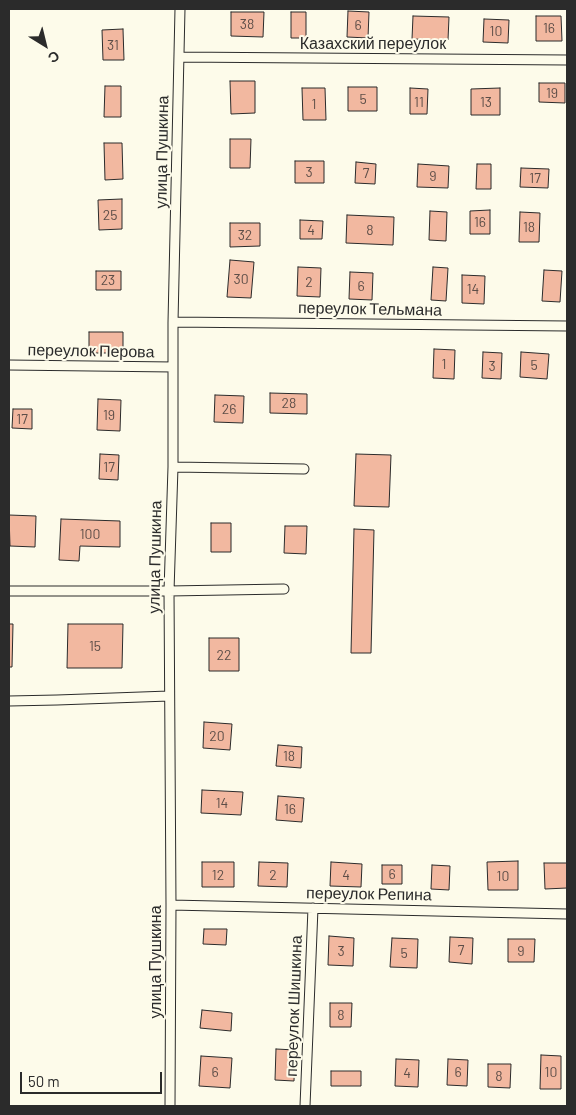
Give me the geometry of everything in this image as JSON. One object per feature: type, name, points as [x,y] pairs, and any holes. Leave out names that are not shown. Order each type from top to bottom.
[{"type":"lane","name":"улица Пушкина","points":[[170,1106],[171,905],[168,591],[173,467],[172,367],[180,9]]},
{"type":"lane","name":"Казахский переулок","points":[[179,57],[567,60]]},
{"type":"lane","name":"переулок Тельмана","points":[[173,322],[567,326]]},
{"type":"lane","name":"переулок Перова","points":[[9,365],[172,367]]},
{"type":"lane","points":[[173,467],[304,469]]},
{"type":"lane","points":[[9,591],[284,589]]},
{"type":"lane","points":[[9,700],[169,696]]},
{"type":"lane","name":"переулок Репина","points":[[171,905],[567,914]]},
{"type":"lane","name":"переулок Шишкина","points":[[305,1106],[313,908]]},
{"type":"building","points":[[348,11],[369,12],[368,38],[347,37]]},
{"type":"building","points":[[231,12],[264,12],[263,37],[231,36]]},
{"type":"building","points":[[291,12],[306,12],[306,38],[291,38]]},
{"type":"building","points":[[413,16],[449,17],[448,40],[412,39]]},
{"type":"building","points":[[536,16],[561,16],[562,41],[536,41]]},
{"type":"building","points":[[484,19],[509,20],[508,43],[483,42]]},
{"type":"building","points":[[123,29],[124,60],[103,60],[102,30]]},
{"type":"building","points":[[230,81],[255,81],[255,113],[231,114]]},
{"type":"building","points":[[539,83],[565,83],[565,103],[539,102]]},
{"type":"building","points":[[105,86],[121,86],[121,117],[104,117]]},
{"type":"building","points":[[348,87],[377,87],[377,111],[348,111]]},
{"type":"building","points":[[302,88],[325,88],[326,120],[303,120]]},
{"type":"building","points":[[410,88],[428,89],[427,114],[410,114]]},
{"type":"building","points":[[500,88],[500,115],[471,115],[471,89]]},
{"type":"building","points":[[230,139],[251,139],[250,168],[230,168]]},
{"type":"building","points":[[104,143],[122,143],[123,179],[105,180]]},
{"type":"building","points":[[295,161],[324,161],[324,183],[295,183]]},
{"type":"building","points":[[356,162],[376,164],[375,184],[355,183]]},
{"type":"building","points":[[418,164],[449,166],[448,188],[417,187]]},
{"type":"building","points":[[477,164],[491,164],[491,189],[476,189]]},
{"type":"building","points":[[521,168],[549,169],[548,188],[520,187]]},
{"type":"building","points":[[122,199],[122,229],[99,230],[98,200]]},
{"type":"building","points":[[490,210],[490,234],[470,234],[470,211]]},
{"type":"building","points":[[430,211],[447,212],[446,241],[429,240]]},
{"type":"building","points":[[520,212],[540,213],[539,242],[519,242]]},
{"type":"building","points":[[347,215],[394,217],[393,245],[346,243]]},
{"type":"building","points":[[300,220],[323,221],[322,239],[300,239]]},
{"type":"building","points":[[230,223],[260,223],[260,246],[230,247]]},
{"type":"building","points":[[230,260],[254,262],[251,298],[227,297]]},
{"type":"building","points":[[298,267],[321,268],[320,297],[297,296]]},
{"type":"building","points":[[433,267],[448,268],[446,301],[431,300]]},
{"type":"building","points":[[544,270],[562,271],[560,302],[542,301]]},
{"type":"building","points":[[96,271],[121,271],[121,290],[96,290]]},
{"type":"building","points":[[350,272],[373,273],[372,300],[349,299]]},
{"type":"building","points":[[462,275],[485,276],[484,304],[462,303]]},
{"type":"building","points":[[89,332],[123,332],[123,353],[89,353]]},
{"type":"building","points":[[434,349],[455,350],[454,379],[433,378]]},
{"type":"building","points":[[483,352],[502,353],[501,379],[482,378]]},
{"type":"building","points":[[521,352],[549,354],[547,379],[520,377]]},
{"type":"building","points":[[270,393],[307,394],[307,414],[270,413]]},
{"type":"building","points":[[215,395],[244,396],[243,423],[214,422]]},
{"type":"building","points":[[98,399],[121,400],[120,431],[97,430]]},
{"type":"building","points":[[13,409],[32,409],[32,429],[12,428]]},
{"type":"building","points":[[100,454],[119,455],[118,480],[99,479]]},
{"type":"building","points":[[356,454],[391,455],[389,507],[354,506]]},
{"type":"building","points":[[9,515],[36,516],[35,547],[10,546]]},
{"type":"building","points":[[61,519],[120,521],[120,547],[80,546],[79,561],[59,560]]},
{"type":"building","points":[[211,523],[231,523],[231,552],[211,552]]},
{"type":"building","points":[[285,526],[307,526],[306,554],[284,553]]},
{"type":"building","points":[[354,529],[374,530],[371,653],[351,653]]},
{"type":"building","points":[[9,624],[13,624],[12,667],[9,667]]},
{"type":"building","points":[[68,624],[123,624],[122,668],[67,668]]},
{"type":"building","points":[[209,638],[239,638],[239,671],[209,671]]},
{"type":"building","points":[[204,722],[232,724],[230,750],[203,748]]},
{"type":"building","points":[[278,745],[302,747],[301,768],[276,766]]},
{"type":"building","points":[[202,790],[243,792],[241,815],[201,813]]},
{"type":"building","points":[[278,796],[304,798],[302,822],[276,820]]},
{"type":"building","points":[[518,861],[518,890],[488,890],[487,862]]},
{"type":"building","points":[[202,862],[234,862],[234,887],[202,887]]},
{"type":"building","points":[[259,862],[288,863],[287,887],[258,886]]},
{"type":"building","points":[[331,862],[362,864],[361,887],[330,886]]},
{"type":"building","points":[[544,863],[567,863],[567,888],[545,889]]},
{"type":"building","points":[[382,865],[402,865],[402,884],[382,884]]},
{"type":"building","points":[[432,865],[450,866],[449,890],[431,889]]},
{"type":"building","points":[[204,929],[227,929],[226,945],[203,944]]},
{"type":"building","points":[[329,936],[354,938],[353,966],[328,965]]},
{"type":"building","points":[[450,937],[473,938],[472,964],[449,962]]},
{"type":"building","points":[[392,938],[418,939],[417,968],[390,967]]},
{"type":"building","points":[[508,939],[535,939],[534,962],[508,962]]},
{"type":"building","points":[[330,1003],[352,1003],[351,1027],[330,1027]]},
{"type":"building","points":[[202,1010],[232,1013],[231,1031],[200,1028]]},
{"type":"building","points":[[276,1049],[295,1050],[294,1081],[275,1080]]},
{"type":"building","points":[[541,1055],[561,1056],[561,1089],[540,1089]]},
{"type":"building","points":[[201,1056],[232,1058],[230,1088],[199,1086]]},
{"type":"building","points":[[396,1059],[419,1060],[418,1087],[395,1086]]},
{"type":"building","points":[[448,1059],[468,1060],[467,1086],[447,1085]]},
{"type":"building","points":[[488,1064],[511,1064],[510,1088],[488,1087]]},
{"type":"building","points":[[331,1071],[361,1071],[361,1086],[331,1086]]}]
